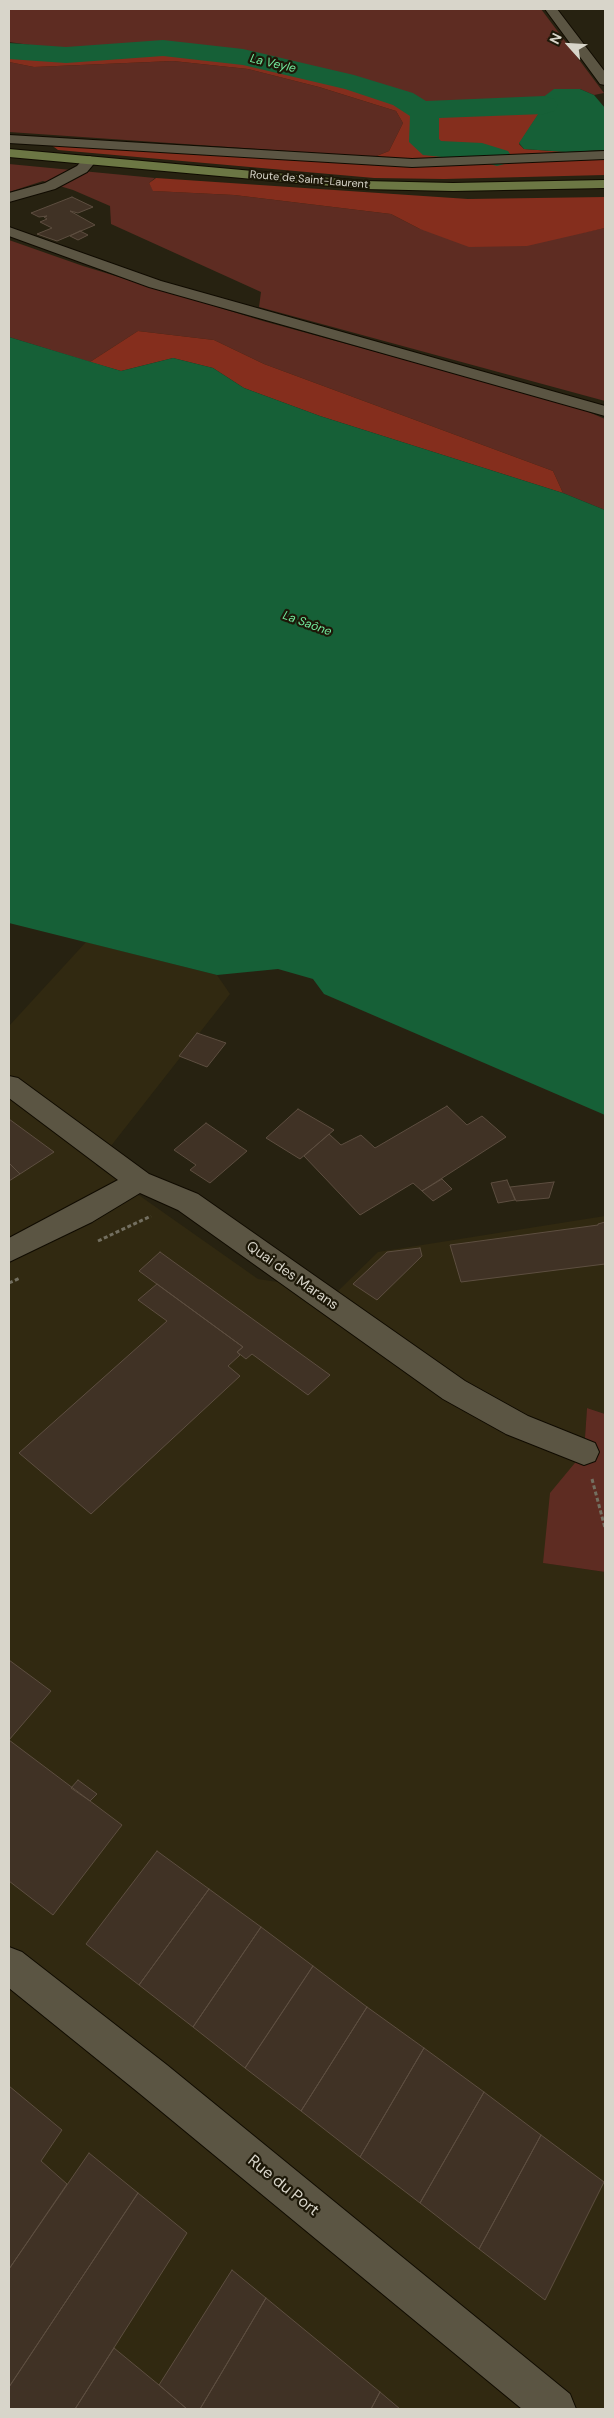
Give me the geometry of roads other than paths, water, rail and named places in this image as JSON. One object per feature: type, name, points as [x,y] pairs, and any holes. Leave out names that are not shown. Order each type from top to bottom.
[{"type":"main road","name":"Route de Saint-Laurent","points":[[10,153],[364,185],[453,187],[605,184]]},
{"type":"street","points":[[551,9],[605,81]]},
{"type":"street","points":[[9,139],[412,163],[605,155]]},
{"type":"street","points":[[9,198],[50,186],[82,168],[90,160]]},
{"type":"street","points":[[9,231],[155,284],[605,410]]},
{"type":"street","name":"Quai des Marans","points":[[9,1085],[139,1181],[188,1202],[454,1390],[517,1425],[584,1452]]},
{"type":"street","points":[[9,1251],[82,1214],[139,1181]]},
{"type":"street","name":"Rue du Port","points":[[9,1965],[153,2079],[555,2409]]},
{"type":"water","points":[[554,89],[580,89],[594,95],[605,108],[605,150],[566,152],[524,149],[519,143],[544,105],[542,98]]},
{"type":"water","name":"La Saône","points":[[9,337],[121,371],[173,358],[213,368],[244,388],[320,416],[563,493],[605,510],[605,1115],[324,994],[313,979],[278,969],[217,975],[9,923]]},
{"type":"waterway","name":"La Veyle","points":[[9,51],[66,55],[163,48],[243,57],[354,83],[403,99],[420,110]]},
{"type":"waterway","points":[[420,110],[544,105]]},
{"type":"waterway","name":"La Veyle","points":[[420,110],[425,113],[424,142],[434,149],[482,152],[497,157]]}]
